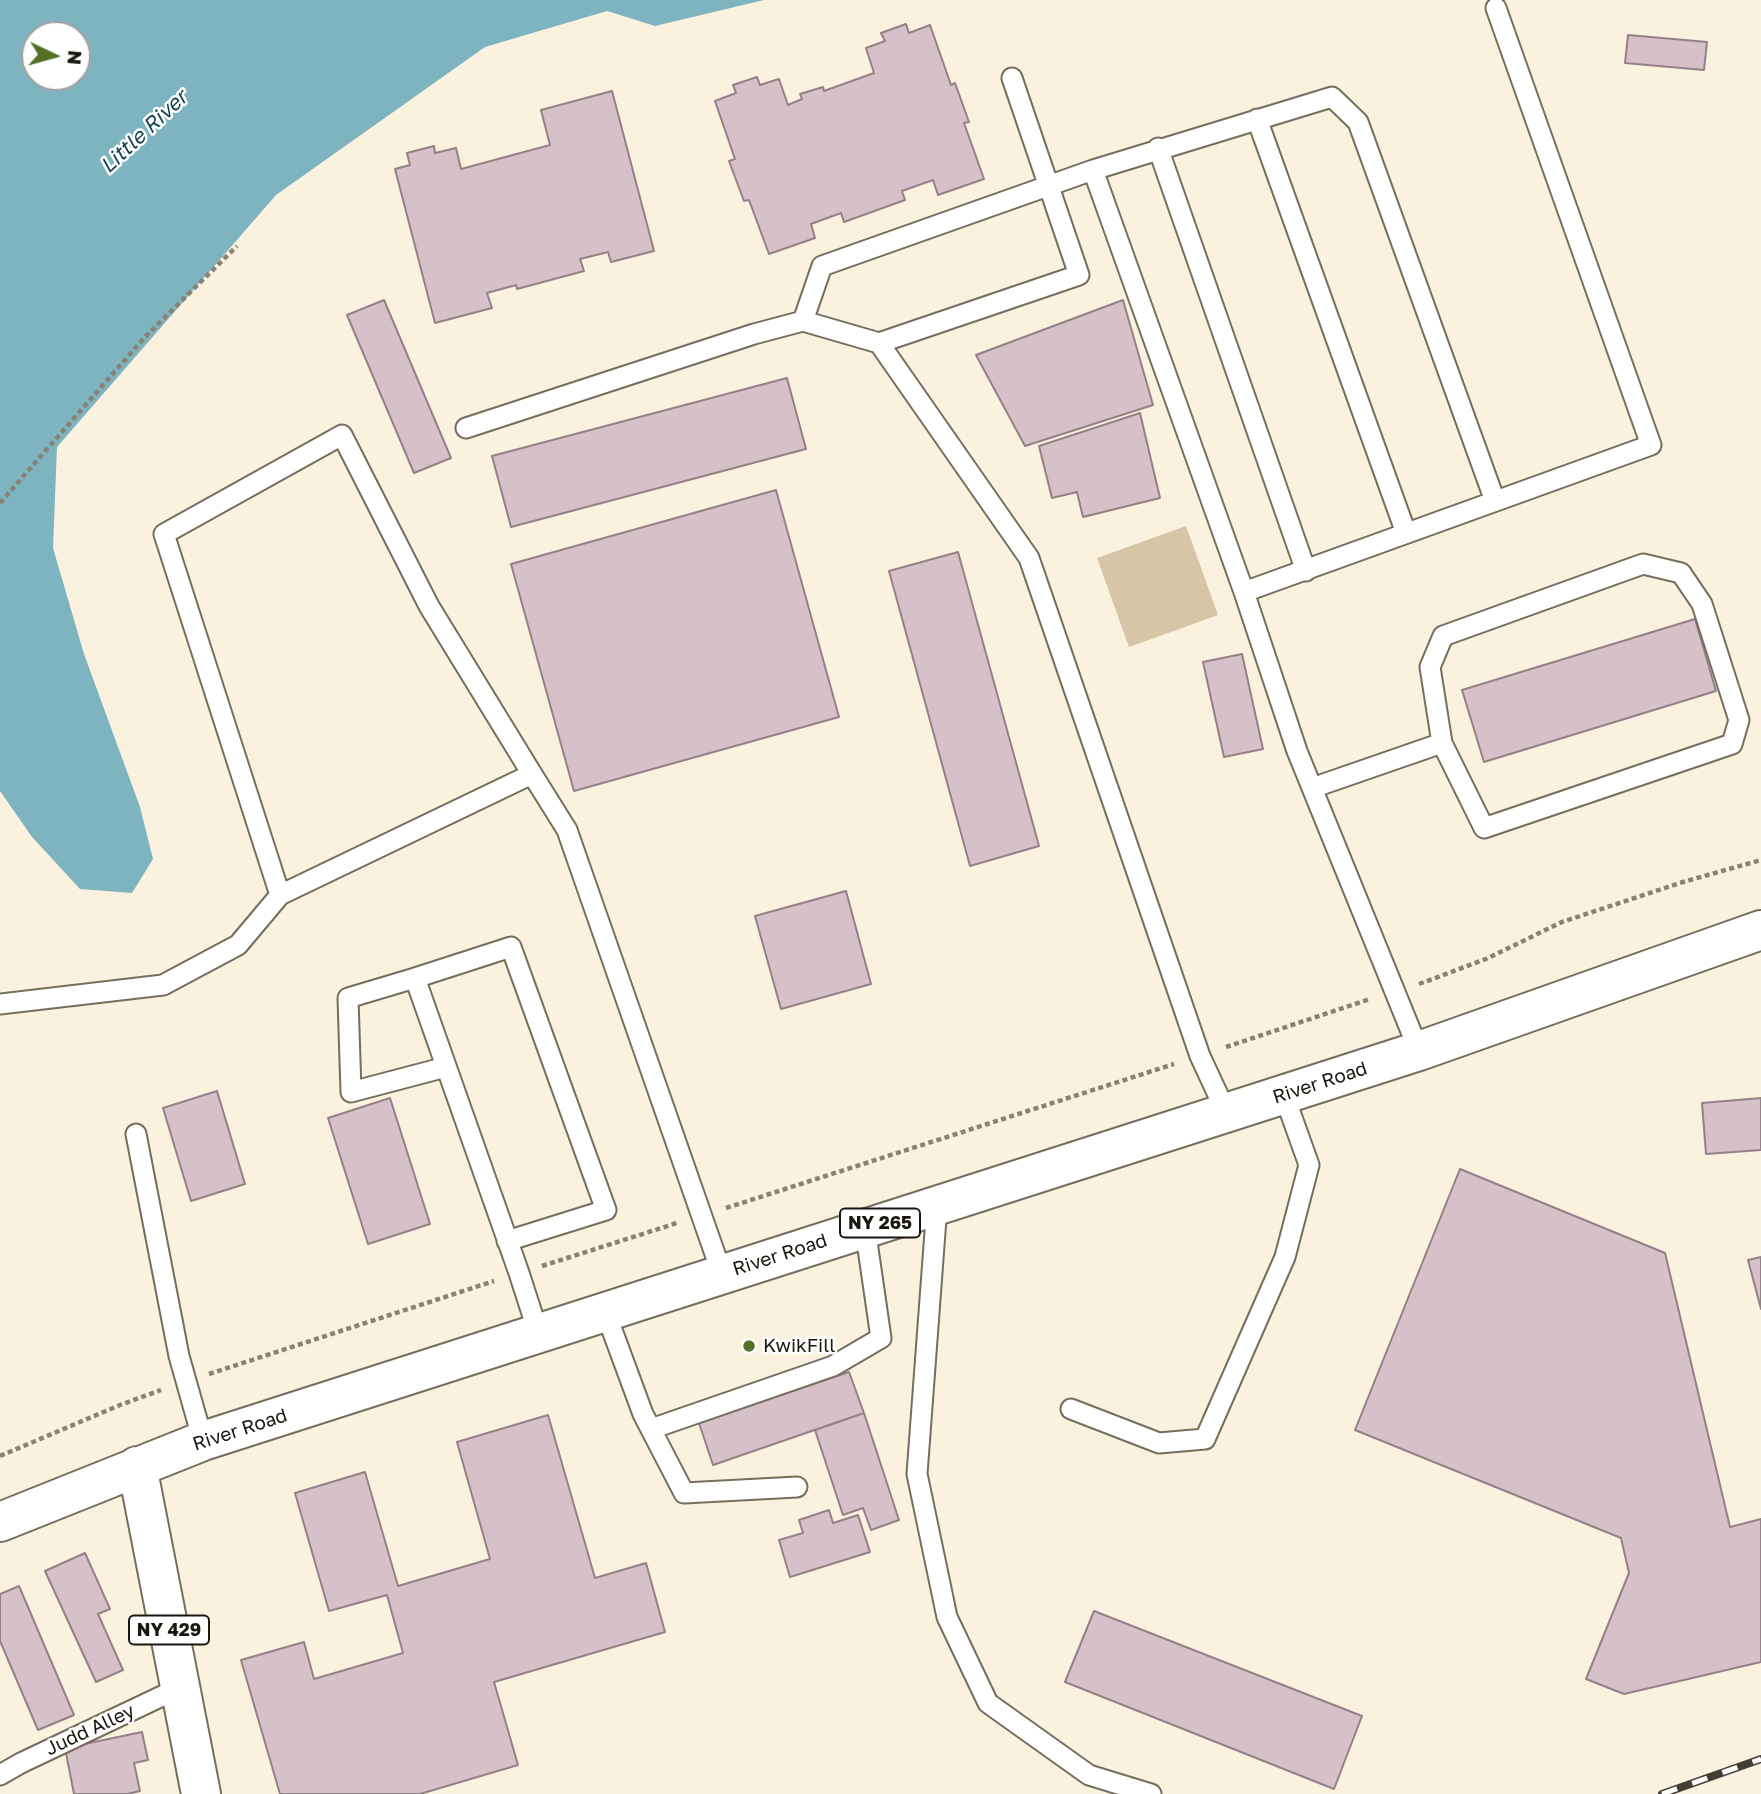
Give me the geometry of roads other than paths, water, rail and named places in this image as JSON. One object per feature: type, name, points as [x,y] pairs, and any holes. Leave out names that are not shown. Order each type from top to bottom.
[{"type":"main road","name":"River Road","points":[[1,1517],[203,1441],[1419,1051],[1761,930]]},
{"type":"main road","name":"NY 429","points":[[137,1466],[201,1794]]},
{"type":"lane","points":[[1244,592],[1651,445],[1496,8]]},
{"type":"lane","points":[[466,428],[754,334],[803,321],[879,343],[1079,275],[1012,78]]},
{"type":"lane","points":[[803,321],[822,266],[1158,148],[1332,97],[1358,122],[1495,501]]},
{"type":"lane","points":[[1257,119],[1406,533]]},
{"type":"lane","points":[[1158,148],[1306,571]]},
{"type":"lane","points":[[1093,170],[1244,592],[1297,751],[1419,1051]]},
{"type":"lane","points":[[879,343],[1029,558],[1200,1056],[1226,1112]]},
{"type":"lane","points":[[280,895],[164,534],[342,435],[429,606],[567,830],[722,1273]]},
{"type":"lane","points":[[1643,564],[1681,573],[1702,604],[1739,720],[1732,744],[1484,828],[1442,743],[1430,667],[1443,636],[1643,564]]},
{"type":"lane","points":[[1312,788],[1442,743]]},
{"type":"lane","points":[[0,1004],[163,985],[238,945],[280,895],[532,774]]},
{"type":"lane","points":[[446,1067],[351,1092],[348,998],[511,947],[606,1210],[507,1241]]},
{"type":"lane","points":[[415,978],[538,1332]]},
{"type":"lane","points":[[1071,1409],[1158,1443],[1205,1439],[1285,1257],[1309,1164],[1284,1095]]},
{"type":"lane","points":[[136,1135],[179,1356],[203,1441]]},
{"type":"lane","points":[[937,1205],[917,1474],[947,1617],[988,1703],[1089,1775],[1151,1794]]},
{"type":"lane","points":[[650,1429],[833,1366],[881,1338],[865,1228]]},
{"type":"lane","points":[[605,1311],[643,1414],[684,1493],[797,1487]]},
{"type":"lane","name":"Judd Alley","points":[[0,1775],[181,1687]]},
{"type":"water","name":"Little River","points":[[0,0],[764,0],[655,26],[607,11],[485,47],[276,195],[57,447],[53,548],[84,654],[140,807],[153,859],[132,893],[80,889],[32,837],[0,791]]},
{"type":"railway","points":[[1662,1794],[1761,1759]]},
{"type":"place","name":"KwikFill","points":[[749,1346]]}]
